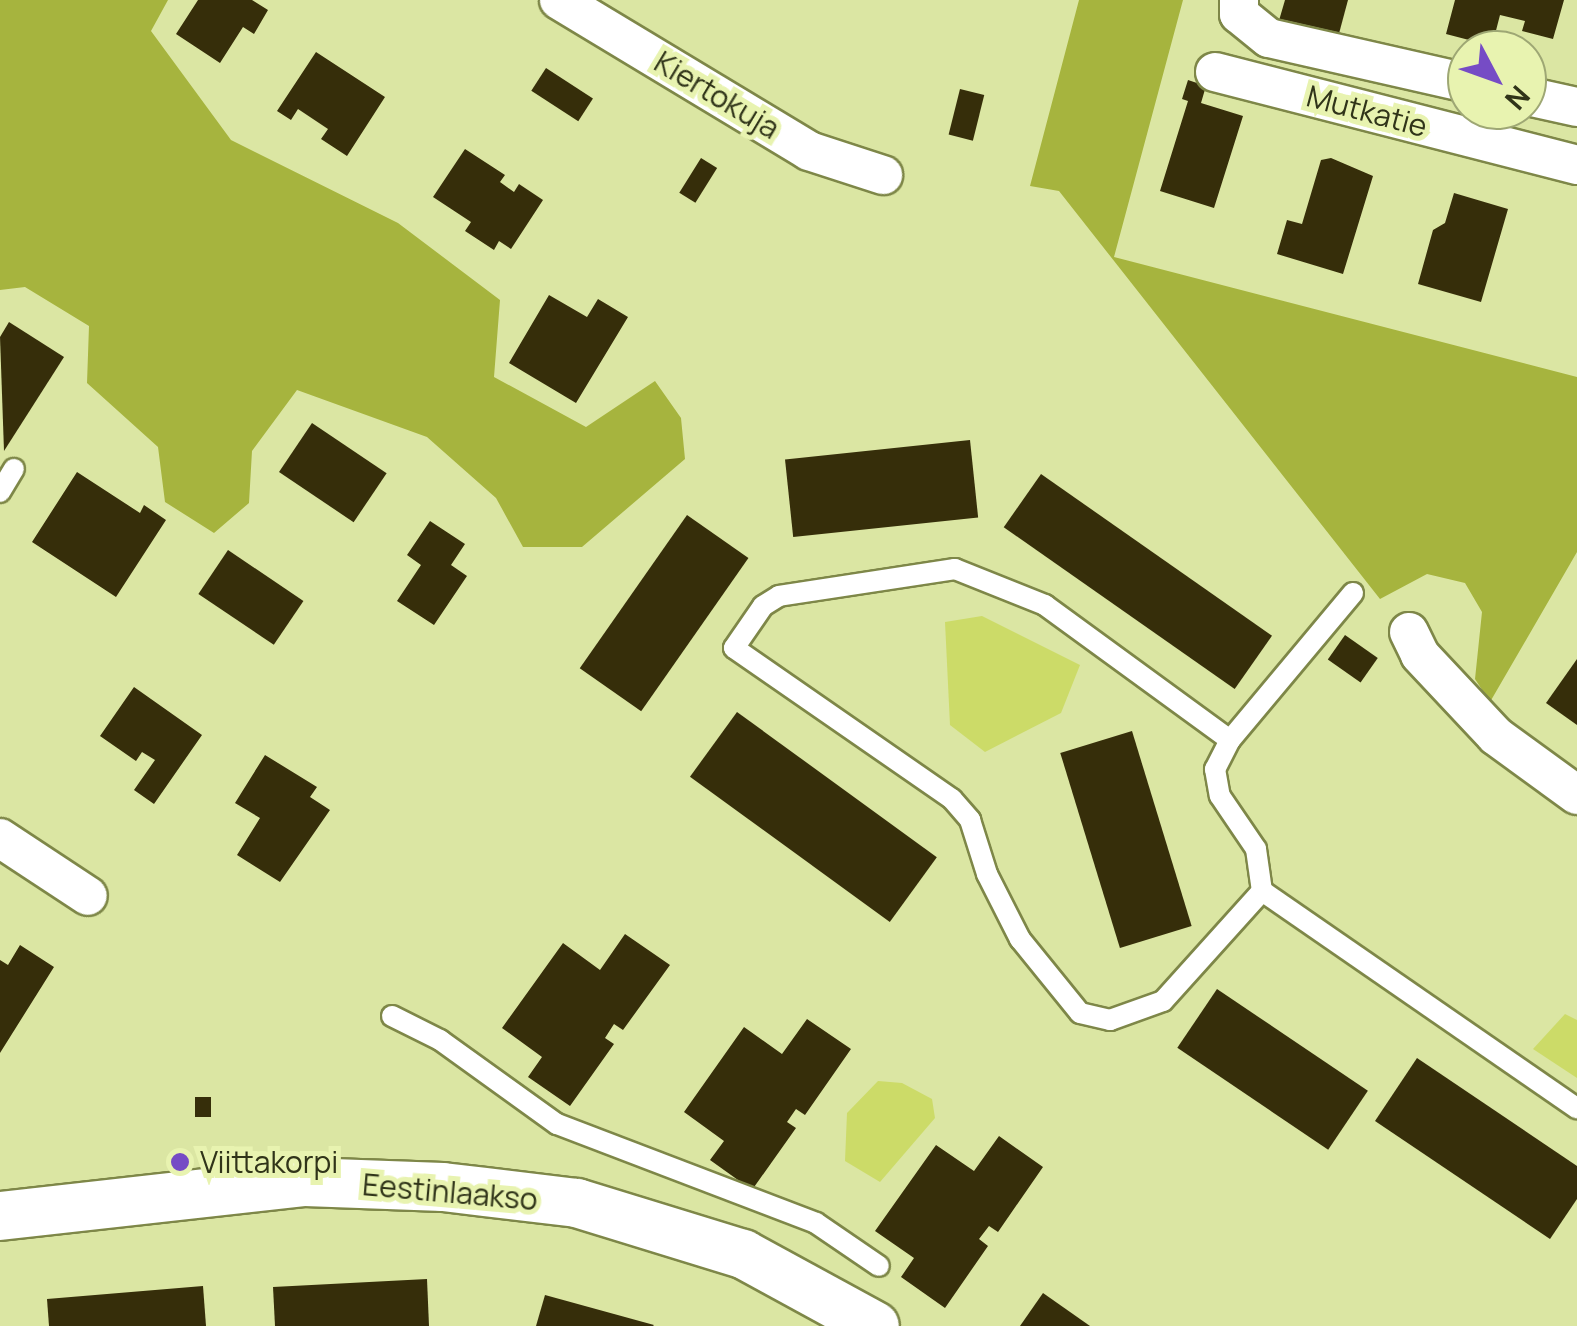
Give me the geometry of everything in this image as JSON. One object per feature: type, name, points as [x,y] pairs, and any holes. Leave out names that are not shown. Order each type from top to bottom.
[{"type":"street","name":"Kiertokuja","points":[[559,0],[809,151],[883,175]]},
{"type":"street","points":[[1239,0],[1240,14],[1269,38],[1447,78]]},
{"type":"street","name":"Mutkatie","points":[[1215,72],[1577,165]]},
{"type":"street","points":[[1547,101],[1577,108]]},
{"type":"street","points":[[1409,632],[1420,656],[1496,736],[1577,795]]},
{"type":"street","points":[[0,838],[88,896]]},
{"type":"street","name":"Eestinlaakso","points":[[0,1216],[305,1182],[443,1186],[558,1200],[744,1254],[875,1326]]},
{"type":"lane","points":[[0,492],[14,469]]},
{"type":"lane","points":[[1230,740],[1045,606],[954,568],[779,596],[762,606],[734,648],[952,799],[970,820],[987,874],[1020,940],[1080,1013],[1110,1020],[1163,1001],[1262,892]]},
{"type":"lane","points":[[1354,593],[1230,740],[1216,768],[1220,796],[1256,849],[1262,892],[1577,1108]]},
{"type":"lane","points":[[392,1016],[440,1040],[557,1124],[816,1223],[878,1266]]},
{"type":"green space","points":[[0,0],[168,0],[151,31],[231,140],[398,223],[500,300],[494,377],[586,427],[655,381],[681,418],[685,459],[582,547],[523,547],[496,498],[427,437],[297,390],[252,451],[249,503],[214,533],[165,502],[158,447],[87,383],[89,326],[25,287],[0,290]]},
{"type":"green space","points":[[1079,0],[1183,0],[1114,257],[1577,377],[1577,552],[1490,702],[1475,679],[1482,612],[1465,583],[1427,574],[1380,599],[1059,191],[1030,186]]},
{"type":"green space","points":[[982,616],[1080,665],[1061,713],[985,752],[950,725],[945,622]]},
{"type":"green space","points":[[1565,1014],[1577,1020],[1577,1078],[1533,1049]]},
{"type":"green space","points":[[878,1081],[902,1083],[932,1099],[935,1118],[880,1182],[845,1161],[847,1113]]},
{"type":"building","points":[[198,0],[252,0],[268,10],[254,34],[243,27],[220,63],[176,34]]},
{"type":"building","points":[[1285,0],[1348,0],[1337,41],[1278,24]]},
{"type":"building","points":[[1455,0],[1564,0],[1553,39],[1547,37],[1547,30],[1522,30],[1525,21],[1500,15],[1496,30],[1447,30]]},
{"type":"building","points":[[316,52],[385,97],[347,156],[321,139],[328,129],[298,109],[291,120],[277,111]]},
{"type":"building","points":[[546,68],[593,98],[578,121],[531,91]]},
{"type":"building","points":[[1188,80],[1206,86],[1201,103],[1243,116],[1214,208],[1160,191],[1188,101],[1182,99]]},
{"type":"building","points":[[960,89],[984,95],[973,141],[949,135]]},
{"type":"building","points":[[465,149],[505,175],[500,182],[514,192],[519,184],[543,200],[511,249],[499,241],[494,250],[465,231],[471,222],[433,197]]},
{"type":"building","points":[[701,158],[717,168],[695,203],[679,193]]},
{"type":"building","points":[[1331,158],[1373,176],[1343,274],[1277,254],[1287,220],[1302,224],[1321,160]]},
{"type":"building","points":[[1454,193],[1508,209],[1481,302],[1418,284],[1433,230],[1445,223]]},
{"type":"building","points":[[549,295],[587,317],[598,299],[628,317],[576,403],[509,363]]},
{"type":"building","points":[[9,322],[64,357],[4,451],[0,337]]},
{"type":"building","points":[[312,423],[387,473],[354,522],[279,472]]},
{"type":"building","points":[[970,440],[978,518],[793,537],[785,459]]},
{"type":"building","points":[[77,472],[140,513],[144,505],[166,520],[116,597],[32,542]]},
{"type":"building","points":[[1041,474],[1272,636],[1235,689],[1004,527]]},
{"type":"building","points":[[687,515],[748,558],[641,711],[580,668]]},
{"type":"building","points":[[430,521],[465,544],[451,565],[467,576],[434,625],[397,601],[421,565],[407,555]]},
{"type":"building","points":[[228,550],[303,601],[274,645],[198,594]]},
{"type":"building","points":[[1345,635],[1378,658],[1361,683],[1328,660]]},
{"type":"building","points":[[1577,659],[1577,725],[1546,703]]},
{"type":"building","points":[[134,687],[202,735],[154,804],[134,790],[155,760],[142,752],[136,761],[100,736]]},
{"type":"building","points":[[737,712],[937,857],[890,922],[690,777]]},
{"type":"building","points":[[1132,731],[1192,926],[1120,948],[1060,753]]},
{"type":"building","points":[[265,755],[317,787],[310,797],[330,810],[280,882],[237,855],[260,818],[235,803]]},
{"type":"building","points":[[625,934],[670,965],[623,1030],[614,1024],[605,1038],[614,1044],[570,1106],[528,1077],[542,1057],[502,1028],[563,943],[600,970]]},
{"type":"building","points":[[20,945],[54,967],[0,1053],[0,960],[8,965]]},
{"type":"building","points":[[1217,989],[1368,1091],[1328,1150],[1177,1048]]},
{"type":"building","points":[[807,1019],[851,1049],[805,1115],[796,1109],[787,1122],[796,1128],[752,1190],[710,1160],[724,1141],[684,1112],[744,1027],[782,1054]]},
{"type":"building","points":[[1417,1058],[1577,1166],[1577,1199],[1550,1239],[1375,1121]]},
{"type":"building","points":[[195,1097],[211,1097],[211,1117],[195,1117]]},
{"type":"building","points":[[999,1136],[1043,1167],[998,1232],[989,1226],[979,1239],[988,1246],[945,1308],[901,1277],[914,1258],[875,1231],[936,1145],[974,1171]]},
{"type":"building","points":[[427,1279],[429,1326],[275,1326],[273,1287]]},
{"type":"building","points":[[203,1286],[206,1326],[49,1326],[47,1299]]},
{"type":"building","points":[[1043,1293],[1090,1326],[1020,1326]]},
{"type":"building","points":[[545,1295],[654,1325],[536,1326]]},
{"type":"place","name":"Viittakorpi","points":[[180,1162]]}]
